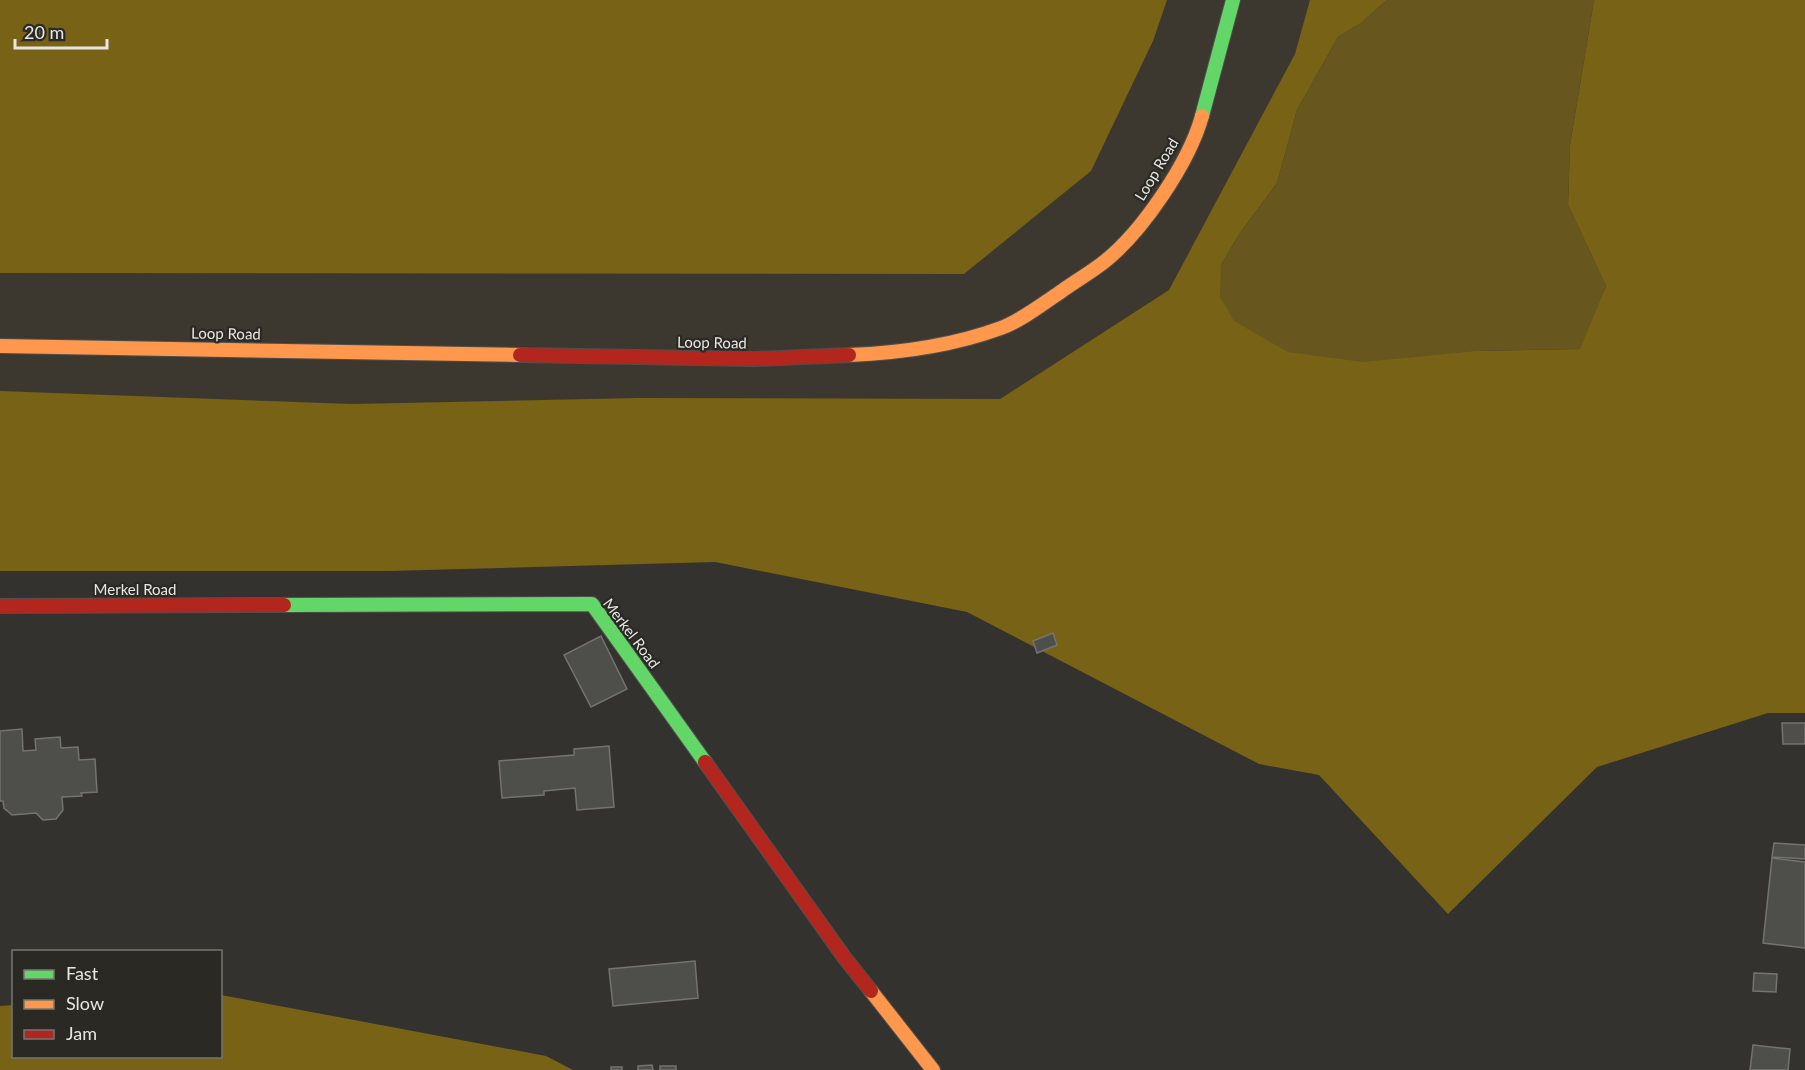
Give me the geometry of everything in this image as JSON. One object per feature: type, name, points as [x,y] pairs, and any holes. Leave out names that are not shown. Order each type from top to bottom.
[{"type":"street","name":"Loop Road","points":[[0,346],[754,359],[867,354],[930,347],[968,339],[1003,327],[1070,286],[1105,261],[1142,223],[1162,196],[1197,133],[1233,0]]},
{"type":"street","name":"Merkel Road","points":[[0,606],[592,604],[844,957],[933,1070]]},
{"type":"shaded area","points":[[0,0],[1805,0],[1805,437],[0,462]]},
{"type":"shaded area","points":[[0,0],[1167,0],[1153,41],[1091,171],[964,274],[0,273]]},
{"type":"shaded area","points":[[1310,0],[1387,0],[1361,23],[1338,37],[1297,110],[1277,183],[1240,233],[1221,265],[1477,351],[1579,349],[1606,286],[1568,205],[1570,145],[1594,0],[1805,0],[1805,713],[1768,713],[1597,767],[1448,914],[1319,775],[1259,764],[967,612],[715,562],[389,571],[0,571],[0,391],[352,404],[638,398],[1000,399],[1169,290],[1295,54]]},
{"type":"shaded area","points":[[1387,0],[1594,0],[1570,145],[1568,204],[1606,286],[1580,349],[1477,351],[1363,362],[1288,352],[1234,321],[1220,297],[1221,265],[1240,233],[1277,183],[1297,110],[1338,37],[1361,23]]},
{"type":"shaded area","points":[[222,995],[546,1056],[573,1070],[0,1070],[0,1006],[12,1005],[12,1058],[222,1058]]},
{"type":"building","points":[[1053,633],[1057,645],[1037,653],[1033,641]]},
{"type":"building","points":[[601,636],[627,689],[591,707],[564,655]]},
{"type":"building","points":[[1782,723],[1805,723],[1805,744],[1783,744]]},
{"type":"building","points":[[22,729],[23,751],[36,750],[35,739],[60,737],[61,748],[78,747],[79,760],[95,759],[97,792],[81,793],[82,796],[62,797],[63,810],[56,819],[43,820],[36,813],[12,815],[4,808],[3,801],[0,801],[0,731]]},
{"type":"building","points":[[609,746],[614,807],[577,810],[575,788],[544,791],[544,795],[502,798],[499,761],[574,755],[574,749]]},
{"type":"building","points":[[1774,843],[1805,845],[1805,859],[1772,857]]},
{"type":"building","points":[[1772,858],[1805,862],[1805,948],[1763,943]]},
{"type":"building","points":[[695,961],[698,998],[613,1006],[609,969]]},
{"type":"building","points":[[1754,973],[1777,974],[1776,992],[1753,991]]},
{"type":"building","points":[[1753,1045],[1790,1049],[1788,1070],[1750,1070]]},
{"type":"building","points":[[652,1065],[653,1070],[638,1070],[638,1066]]},
{"type":"building","points":[[660,1066],[676,1066],[676,1070],[660,1070]]},
{"type":"building","points":[[611,1067],[622,1067],[622,1070],[611,1070]]},
{"type":"traffic: fast","points":[[1202,116],[1233,0]]},
{"type":"traffic: fast","points":[[284,605],[592,604],[705,762]]},
{"type":"traffic: slow","points":[[849,355],[907,350],[964,340],[1009,325],[1024,317],[1104,262],[1134,233],[1175,175],[1196,135],[1202,116]]},
{"type":"traffic: slow","points":[[0,346],[520,355]]},
{"type":"traffic: slow","points":[[871,991],[933,1070]]},
{"type":"traffic: jam","points":[[520,355],[754,359],[849,355]]},
{"type":"traffic: jam","points":[[0,606],[284,605]]},
{"type":"traffic: jam","points":[[705,762],[844,957],[871,991]]}]
